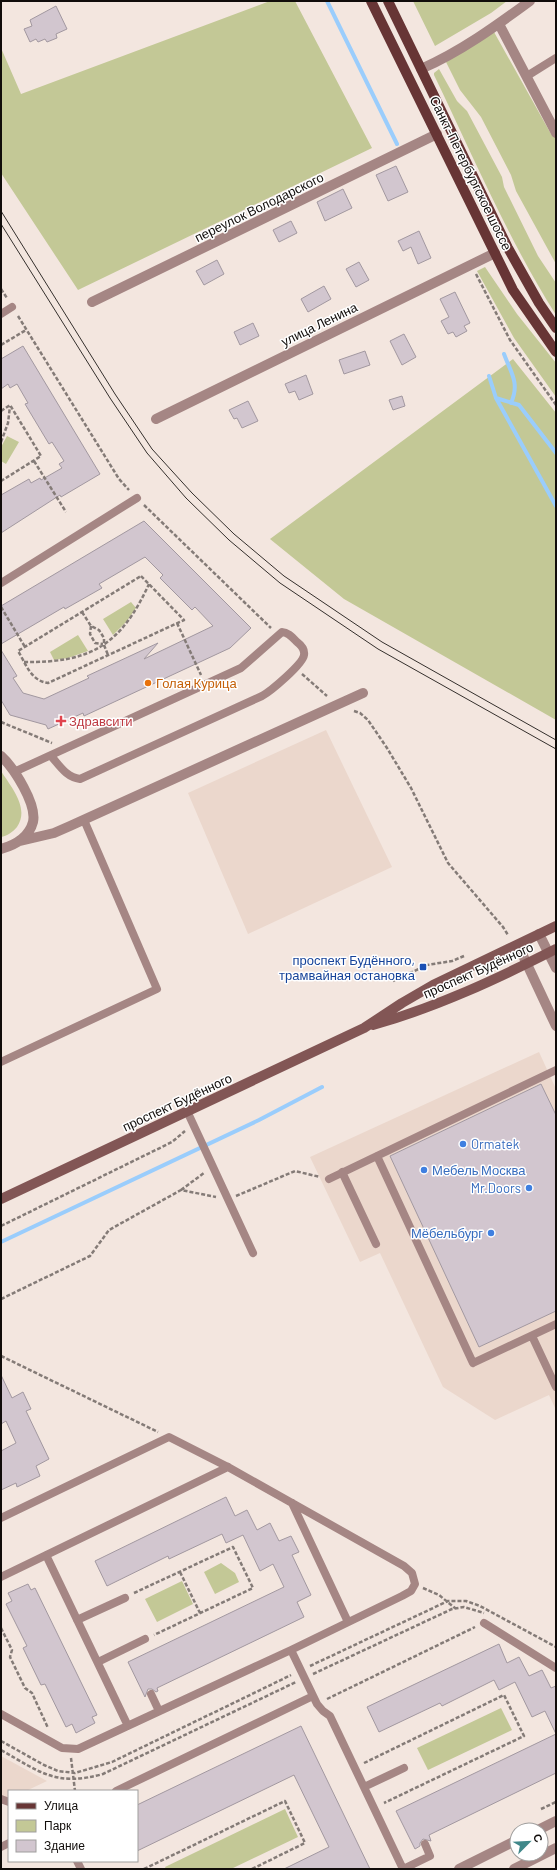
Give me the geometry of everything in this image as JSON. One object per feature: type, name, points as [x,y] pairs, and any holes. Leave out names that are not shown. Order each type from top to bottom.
[{"type":"main road","name":"Санкт-Петербургское шоссе","points":[[371,1],[438,134],[513,290],[556,352]]},
{"type":"main road","name":"Санкт-Петербургское шоссе","points":[[388,1],[508,248],[539,303],[556,328]]},
{"type":"main road","name":"проспект Будённого","points":[[1,1199],[364,1028],[433,985],[556,926]]},
{"type":"main road","name":"проспект Будённого","points":[[364,1028],[407,1015],[498,978],[552,951]]},
{"type":"street","points":[[421,69],[439,61],[499,24],[530,1]]},
{"type":"street","points":[[499,24],[556,133]]},
{"type":"street","name":"переулок Володарского","points":[[92,302],[438,134]]},
{"type":"street","name":"улица Ленина","points":[[156,419],[494,253]]},
{"type":"street","points":[[1,850],[20,841],[54,833],[84,820],[363,693]]},
{"type":"street","points":[[1,756],[14,772],[27,795],[32,810],[33,822],[20,841]]},
{"type":"street","points":[[539,934],[552,951],[556,968]]},
{"type":"street","points":[[518,945],[556,1026]]},
{"type":"street","points":[[460,1869],[509,1844]]},
{"type":"street","points":[[514,1869],[556,1848]]},
{"type":"lane","points":[[527,76],[556,58]]},
{"type":"lane","points":[[1,314],[12,307]]},
{"type":"lane","points":[[1,583],[138,498]]},
{"type":"lane","points":[[14,772],[241,668],[282,632],[288,633],[303,648],[304,654],[302,660],[279,684],[262,696],[80,779],[73,778],[67,774],[51,756]]},
{"type":"lane","points":[[1,1062],[157,989],[84,820]]},
{"type":"lane","points":[[329,1179],[556,1070]]},
{"type":"lane","points":[[187,1111],[253,1253]]},
{"type":"lane","points":[[377,1156],[473,1363],[556,1324]]},
{"type":"lane","points":[[342,1172],[376,1244]]},
{"type":"lane","points":[[532,1336],[556,1387]]},
{"type":"lane","points":[[1,1518],[169,1437],[228,1467],[404,1566],[412,1573],[415,1584],[411,1591],[402,1596],[291,1650],[78,1749],[70,1750],[62,1748],[1,1714]]},
{"type":"lane","points":[[1,1577],[228,1467]]},
{"type":"lane","points":[[292,1503],[348,1622]]},
{"type":"lane","points":[[46,1555],[128,1726]]},
{"type":"lane","points":[[77,1620],[125,1598]]},
{"type":"lane","points":[[484,1623],[556,1668]]},
{"type":"lane","points":[[98,1662],[145,1639]]},
{"type":"lane","points":[[291,1650],[315,1700],[323,1711],[330,1716],[403,1869],[430,1856],[424,1844]]},
{"type":"lane","points":[[151,1694],[160,1711]]},
{"type":"lane","points":[[118,1790],[315,1700]]},
{"type":"lane","points":[[364,1787],[404,1768]]},
{"type":"path","points":[[475,272],[510,340],[556,405]]},
{"type":"path","points":[[1,289],[7,298]]},
{"type":"path","points":[[1,345],[26,330],[119,479],[272,628],[267,634]]},
{"type":"path","points":[[1,411],[10,405]]},
{"type":"path","points":[[1,442],[8,423],[10,405]]},
{"type":"path","points":[[1,481],[41,456],[10,405]]},
{"type":"path","points":[[34,461],[66,512]]},
{"type":"path","points":[[141,576],[184,620],[48,683],[35,679],[18,652],[82,612],[141,576]]},
{"type":"path","points":[[24,662],[52,662],[66,660],[85,654],[104,645],[125,626],[136,611],[149,584]]},
{"type":"path","points":[[1,607],[25,647]]},
{"type":"path","points":[[82,612],[91,626],[99,630],[104,638],[104,645],[108,655]]},
{"type":"path","points":[[177,623],[202,679]]},
{"type":"path","points":[[91,626],[90,634],[95,643],[104,645]]},
{"type":"path","points":[[295,667],[346,714],[355,710],[368,720],[411,788],[448,864],[503,927],[508,935]]},
{"type":"path","points":[[1,722],[53,744]]},
{"type":"path","points":[[502,938],[515,932]]},
{"type":"path","points":[[393,981],[427,965],[452,961],[471,953]]},
{"type":"path","points":[[1,1226],[172,1142],[193,1124]]},
{"type":"path","points":[[1,1299],[90,1256],[109,1230],[194,1182],[212,1165]]},
{"type":"path","points":[[181,1190],[228,1200],[294,1171],[329,1179]]},
{"type":"path","points":[[1,1356],[169,1437]]},
{"type":"path","points":[[125,1598],[233,1547],[237,1553],[253,1588],[145,1639]]},
{"type":"path","points":[[180,1572],[200,1613]]},
{"type":"path","points":[[415,1584],[439,1595],[455,1608]]},
{"type":"path","points":[[1,1741],[44,1765],[58,1771],[72,1773],[112,1762],[301,1670],[448,1601],[466,1601],[499,1616],[556,1647]]},
{"type":"path","points":[[1,1750],[47,1776],[73,1780],[89,1778],[103,1774],[455,1608],[473,1608],[482,1611],[493,1619]]},
{"type":"path","points":[[315,1700],[499,1616]]},
{"type":"path","points":[[1,1628],[12,1650],[10,1656],[22,1682],[25,1688],[32,1693],[56,1745]]},
{"type":"path","points":[[355,1767],[504,1695],[524,1736],[374,1808]]},
{"type":"path","points":[[70,1750],[75,1790]]},
{"type":"path","points":[[144,1869],[285,1801],[305,1843],[252,1869]]},
{"type":"path","points":[[541,1809],[556,1802]]},
{"type":"shaded area","points":[[326,730],[392,867],[248,934],[188,793]]},
{"type":"shaded area","points":[[539,1052],[556,1089],[556,1410],[549,1395],[495,1420],[443,1387],[380,1253],[360,1262],[310,1157]]},
{"type":"shaded area","points":[[1,1756],[47,1781],[28,1790],[8,1790],[8,1800],[1,1803]]},
{"type":"green space","points":[[270,1],[295,1],[372,148],[78,290],[1,173],[1,48],[21,94]]},
{"type":"green space","points":[[413,1],[507,1],[491,13],[435,46]]},
{"type":"green space","points":[[494,32],[551,134],[556,138],[556,264],[516,191],[511,175],[481,117],[460,90],[446,62]]},
{"type":"green space","points":[[439,69],[457,101],[467,111],[502,177],[504,187],[538,256],[556,283],[556,315],[522,257],[477,166],[434,75],[434,73]]},
{"type":"green space","points":[[485,267],[517,314],[556,363],[556,397],[514,338],[477,271]]},
{"type":"green space","points":[[513,359],[556,413],[556,720],[344,599],[270,539]]},
{"type":"green space","points":[[7,436],[19,442],[6,464],[1,461],[1,447]]},
{"type":"green space","points":[[131,602],[136,608],[127,621],[113,635],[103,619]]},
{"type":"green space","points":[[78,635],[88,651],[68,658],[54,660],[50,652]]},
{"type":"green space","points":[[1,771],[18,798],[21,812],[20,820],[14,831],[1,837]]},
{"type":"green space","points":[[221,1563],[235,1573],[239,1582],[215,1594],[204,1572]]},
{"type":"green space","points":[[182,1581],[193,1604],[157,1622],[145,1599]]},
{"type":"green space","points":[[501,1708],[512,1730],[428,1770],[417,1748]]},
{"type":"green space","points":[[285,1809],[298,1837],[231,1869],[166,1869],[165,1867]]},
{"type":"building","points":[[56,6],[67,29],[56,34],[57,38],[47,42],[45,39],[38,42],[36,39],[30,42],[24,29],[32,26],[30,20]]},
{"type":"building","points":[[396,166],[408,192],[388,201],[376,175]]},
{"type":"building","points":[[343,189],[352,208],[325,221],[317,202]]},
{"type":"building","points":[[291,221],[297,233],[279,242],[273,230]]},
{"type":"building","points":[[419,231],[431,258],[418,264],[411,247],[403,251],[398,241]]},
{"type":"building","points":[[217,260],[224,274],[204,285],[196,271]]},
{"type":"building","points":[[359,262],[369,280],[356,287],[346,269]]},
{"type":"building","points":[[324,286],[331,299],[308,312],[301,299]]},
{"type":"building","points":[[455,292],[470,323],[464,326],[467,331],[456,337],[453,332],[448,334],[441,321],[449,317],[440,299]]},
{"type":"building","points":[[253,323],[259,336],[240,345],[234,332]]},
{"type":"building","points":[[404,334],[416,357],[402,365],[390,341]]},
{"type":"building","points":[[23,346],[100,474],[61,497],[60,495],[1,533],[1,495],[29,479],[31,483],[40,478],[41,480],[62,468],[59,464],[64,461],[52,442],[49,444],[25,404],[28,403],[17,384],[10,388],[8,384],[1,389],[1,359]]},
{"type":"building","points":[[365,351],[370,365],[344,374],[339,360]]},
{"type":"building","points":[[306,375],[313,394],[299,400],[295,391],[289,393],[285,384]]},
{"type":"building","points":[[402,396],[405,406],[393,410],[389,400]]},
{"type":"building","points":[[248,401],[258,421],[242,428],[237,418],[234,419],[229,410]]},
{"type":"building","points":[[144,521],[251,628],[230,648],[84,716],[83,713],[48,729],[46,725],[10,715],[1,700],[1,650],[17,676],[13,678],[23,693],[44,699],[89,678],[87,676],[158,643],[144,659],[213,626],[195,607],[192,610],[160,578],[163,575],[145,557],[99,584],[102,588],[65,609],[64,607],[1,644],[1,606]]},
{"type":"building","name":"Мёбельбург","points":[[541,1084],[556,1115],[556,1311],[479,1347],[390,1156]]},
{"type":"building","points":[[1,1375],[12,1398],[23,1392],[31,1409],[26,1411],[49,1459],[36,1466],[40,1476],[17,1487],[16,1483],[1,1490],[1,1451],[16,1443],[6,1421],[1,1424]]},
{"type":"building","points":[[226,1497],[235,1516],[247,1510],[257,1530],[270,1523],[279,1541],[291,1536],[299,1552],[292,1555],[311,1595],[297,1602],[304,1617],[157,1688],[158,1691],[156,1692],[152,1689],[148,1689],[145,1697],[128,1662],[284,1587],[273,1564],[260,1571],[243,1535],[226,1543],[222,1534],[169,1559],[168,1556],[107,1586],[95,1561]]},
{"type":"building","points":[[28,1584],[31,1590],[35,1588],[97,1715],[92,1717],[95,1723],[76,1733],[72,1724],[66,1727],[45,1684],[41,1685],[23,1648],[27,1646],[6,1604],[12,1601],[8,1593]]},
{"type":"building","points":[[499,1644],[507,1663],[519,1657],[529,1676],[542,1670],[551,1688],[556,1686],[556,1734],[545,1711],[532,1717],[515,1682],[499,1690],[494,1680],[442,1706],[440,1703],[379,1732],[367,1707]]},
{"type":"building","points":[[301,1726],[370,1869],[284,1869],[329,1847],[294,1775],[138,1851],[138,1805]]},
{"type":"building","points":[[556,1734],[556,1773],[429,1835],[431,1841],[423,1839],[420,1846],[415,1849],[396,1811]]},
{"type":"waterway","points":[[327,1],[397,144]]},
{"type":"waterway","points":[[504,354],[515,384],[514,396],[511,403]]},
{"type":"waterway","points":[[489,376],[496,398],[556,506]]},
{"type":"waterway","points":[[496,398],[519,405],[556,453]]},
{"type":"waterway","points":[[1,1242],[259,1120],[322,1087]]},
{"type":"tram line","points":[[1,211],[115,394],[152,449],[192,493],[234,534],[284,576],[382,642],[556,740]]},
{"type":"tram line","points":[[1,224],[110,398],[147,453],[186,498],[229,540],[280,583],[378,649],[556,749]]},
{"type":"place","name":"Голая Курица","points":[[148,683]]},
{"type":"place","name":"Здравсити","points":[[61,721]]},
{"type":"place","name":"проспект Будённого, трамвайная остановка","points":[[423,967]]},
{"type":"place","name":"Ormatek","points":[[463,1144]]},
{"type":"place","name":"Мебель Москва","points":[[424,1170]]},
{"type":"place","name":"Mr.Doors","points":[[529,1188]]},
{"type":"place","name":"Мёбельбург","points":[[491,1233]]}]
